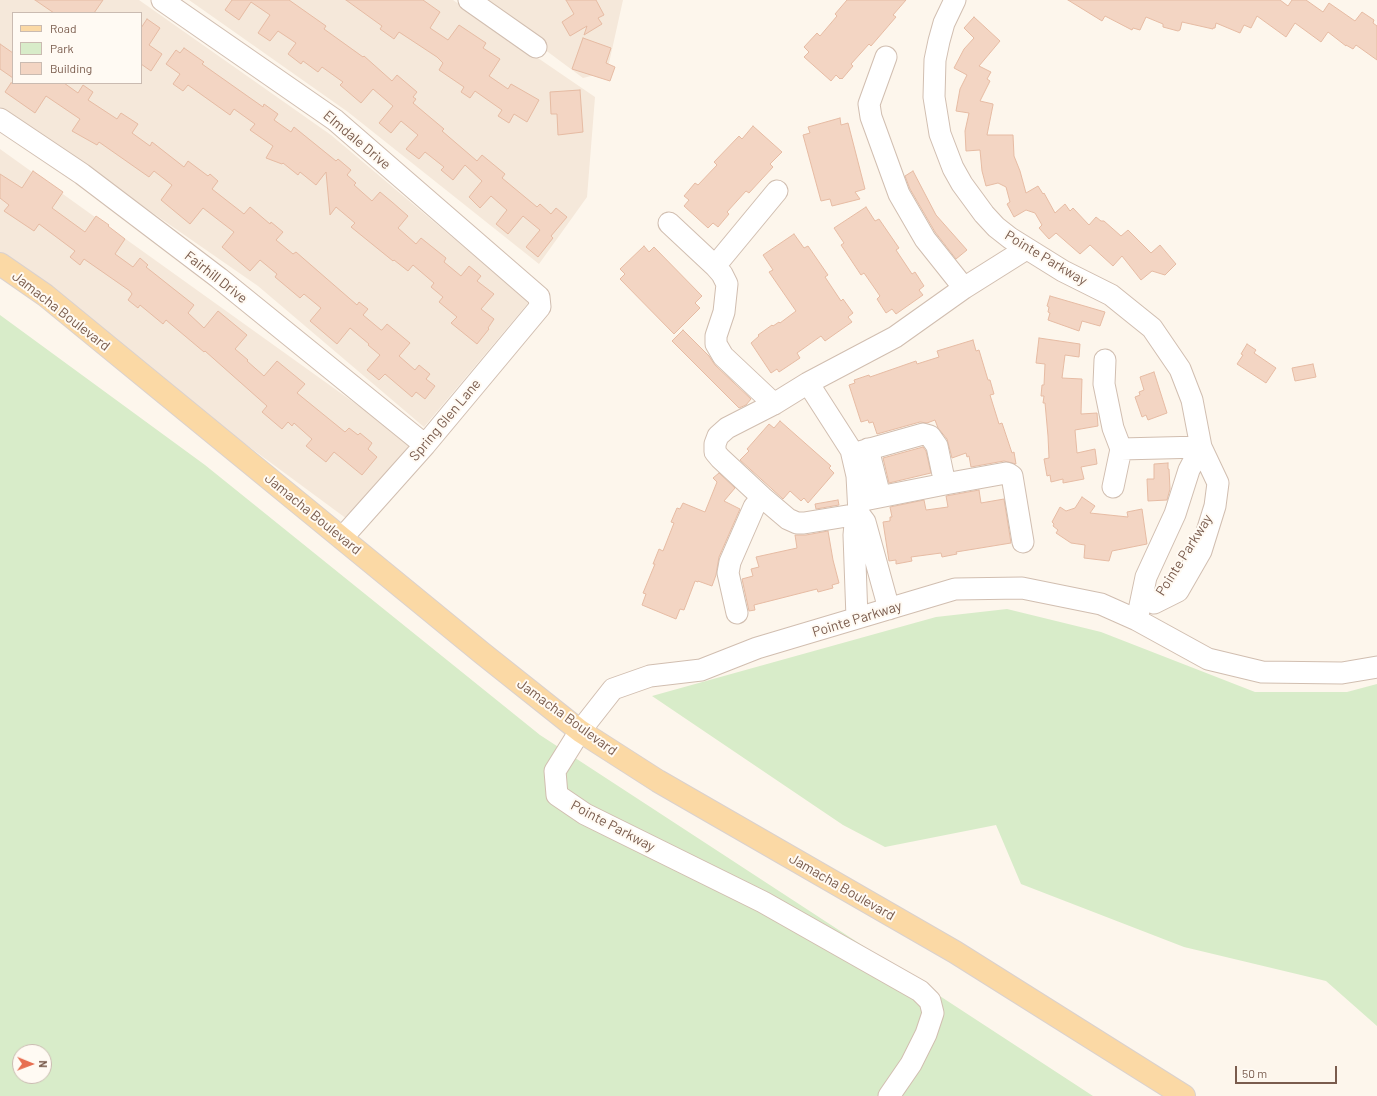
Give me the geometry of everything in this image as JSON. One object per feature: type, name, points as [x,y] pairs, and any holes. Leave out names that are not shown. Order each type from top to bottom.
[{"type":"main road","name":"Jamacha Boulevard","points":[[0,264],[45,295],[482,653],[580,730],[658,781],[955,952],[1184,1096]]},
{"type":"street","name":"Elmdale Drive","points":[[162,0],[335,120],[539,297]]},
{"type":"street","points":[[469,0],[536,47]]},
{"type":"street","name":"Pointe Parkway","points":[[955,0],[944,23],[936,60],[934,97],[940,134],[953,168],[972,200],[996,227],[1026,249],[1063,271],[1111,295],[1152,328],[1180,369],[1192,400],[1201,447],[1218,483],[1215,506],[1180,568],[1154,603],[1137,620]]},
{"type":"street","points":[[886,57],[871,94],[869,104],[871,117],[899,194],[925,239],[964,288]]},
{"type":"street","name":"Fairhill Drive","points":[[0,119],[82,174],[219,278],[425,445]]},
{"type":"street","points":[[715,266],[777,191]]},
{"type":"street","points":[[670,223],[715,266],[722,274],[727,284],[724,312],[716,336],[716,344],[723,356],[774,404]]},
{"type":"street","points":[[1023,542],[1012,476],[1006,473],[880,496],[859,507],[804,523],[797,523],[788,519],[720,458],[715,452],[715,444],[718,436],[727,428],[774,404],[895,337],[964,288],[1026,249]]},
{"type":"street","name":"Spring Glen Lane","points":[[342,538],[425,445],[540,307],[539,297]]},
{"type":"street","points":[[1105,360],[1104,384],[1113,428],[1121,449],[1113,486]]},
{"type":"street","points":[[808,384],[860,452],[880,496]]},
{"type":"street","points":[[860,452],[923,434],[930,436],[937,446],[945,484]]},
{"type":"street","points":[[1121,449],[1201,447]]},
{"type":"street","name":"Pointe Parkway","points":[[1137,620],[1146,578],[1176,514],[1189,470],[1201,447]]},
{"type":"street","points":[[857,618],[864,556],[865,522],[859,507],[857,476],[860,452]]},
{"type":"street","points":[[737,613],[728,573],[730,562],[754,507],[762,497]]},
{"type":"street","points":[[864,556],[889,609]]},
{"type":"street","name":"Pointe Parkway","points":[[889,1096],[911,1064],[926,1034],[933,1014],[930,1001],[920,991],[763,902],[585,814],[557,795],[555,771],[580,730],[613,689],[650,676],[701,670],[757,648],[955,589],[1022,588],[1101,604],[1137,620]]},
{"type":"street","points":[[1137,620],[1208,659],[1262,672],[1342,673],[1377,667]]},
{"type":"shaded area","points":[[0,0],[139,0],[331,135],[529,302],[424,427],[258,286],[0,107]]},
{"type":"shaded area","points":[[189,0],[453,0],[595,97],[587,197],[539,264],[348,112]]},
{"type":"shaded area","points":[[478,0],[623,0],[607,72],[583,78]]},
{"type":"shaded area","points":[[0,149],[416,447],[347,519],[0,263]]},
{"type":"green space","points":[[0,315],[205,465],[540,735],[1093,1096],[0,1096]]},
{"type":"green space","points":[[1007,609],[1101,632],[1255,692],[1347,692],[1377,684],[1377,1026],[1326,981],[1184,947],[1021,884],[996,825],[885,847],[843,825],[652,696],[936,617]]},
{"type":"building","points":[[35,0],[103,0],[95,12],[53,12]]},
{"type":"building","points":[[232,0],[289,0],[326,26],[324,29],[363,57],[364,56],[392,81],[397,75],[417,92],[413,97],[416,99],[413,103],[444,129],[442,131],[477,161],[482,155],[505,174],[502,178],[537,207],[540,204],[551,214],[556,208],[567,217],[551,236],[553,238],[538,257],[526,247],[540,230],[523,216],[508,234],[496,224],[507,210],[491,196],[480,208],[469,197],[482,181],[465,165],[453,180],[441,170],[444,167],[425,152],[419,159],[406,149],[418,135],[401,121],[391,133],[379,123],[393,106],[373,89],[361,103],[340,85],[343,82],[322,67],[318,72],[303,61],[301,64],[288,54],[296,43],[278,31],[270,41],[258,33],[270,15],[251,2],[239,20],[225,10]]},
{"type":"building","points":[[346,0],[423,0],[440,12],[430,28],[448,40],[459,25],[486,43],[483,48],[500,59],[489,76],[508,89],[511,84],[539,100],[527,122],[514,114],[509,123],[498,116],[502,110],[475,91],[470,98],[461,92],[464,87],[439,70],[443,63],[437,57],[399,32],[394,39],[380,29],[382,26]]},
{"type":"building","points":[[566,0],[596,0],[604,15],[598,18],[602,24],[584,35],[587,26],[570,36],[562,22],[574,14]]},
{"type":"building","points":[[847,0],[906,0],[893,15],[896,17],[871,46],[869,44],[851,64],[853,66],[842,79],[836,75],[831,81],[804,57],[809,52],[804,47],[817,33],[820,36],[837,16],[835,14]]},
{"type":"building","points":[[1068,0],[1280,0],[1288,6],[1292,0],[1306,0],[1323,12],[1329,3],[1355,21],[1362,12],[1374,20],[1373,23],[1377,26],[1377,60],[1356,45],[1353,49],[1346,46],[1328,32],[1321,42],[1295,23],[1286,37],[1257,16],[1251,28],[1244,25],[1240,33],[1216,23],[1215,28],[1213,29],[1182,22],[1180,30],[1178,31],[1163,27],[1163,24],[1146,17],[1140,30],[1133,28],[1132,30],[1105,16],[1102,21]]},
{"type":"building","points":[[974,17],[1000,41],[979,66],[991,72],[987,79],[990,81],[980,101],[993,104],[987,135],[1013,135],[1014,156],[1026,193],[1038,186],[1043,194],[1044,193],[1055,213],[1065,204],[1070,211],[1073,208],[1089,225],[1096,217],[1101,221],[1104,221],[1121,236],[1128,230],[1151,253],[1160,245],[1176,264],[1165,275],[1152,271],[1141,280],[1122,256],[1113,266],[1090,245],[1080,254],[1056,233],[1049,239],[1039,228],[1042,225],[1035,213],[1026,210],[1014,217],[1007,204],[1010,202],[1006,187],[998,183],[986,186],[982,171],[980,150],[966,151],[965,131],[969,113],[956,111],[960,89],[967,75],[954,68],[964,49],[974,38],[964,28]]},
{"type":"building","points":[[147,19],[160,28],[149,45],[162,54],[151,71],[142,65],[142,26]]},
{"type":"building","points":[[583,38],[611,48],[606,63],[615,67],[610,81],[572,69]]},
{"type":"building","points":[[0,44],[12,52],[12,77],[0,69]]},
{"type":"building","points":[[184,48],[204,62],[202,64],[253,100],[263,107],[264,104],[278,114],[274,120],[291,132],[294,127],[336,161],[338,159],[351,170],[347,175],[356,183],[354,185],[372,201],[380,192],[392,202],[408,216],[398,228],[416,244],[421,238],[446,258],[444,262],[461,276],[469,266],[481,276],[477,281],[494,294],[481,309],[494,319],[488,328],[489,329],[477,344],[451,323],[457,317],[439,302],[443,297],[431,287],[434,283],[413,265],[408,271],[394,260],[393,261],[351,227],[355,223],[336,207],[330,215],[326,172],[316,185],[300,172],[298,175],[283,163],[282,164],[266,158],[273,146],[250,130],[255,124],[234,109],[230,115],[188,85],[183,91],[173,84],[180,74],[166,64],[176,50],[180,53]]},
{"type":"building","points":[[11,83],[65,84],[78,93],[83,85],[93,92],[88,100],[117,119],[121,113],[138,124],[132,133],[150,146],[152,142],[184,167],[188,161],[208,176],[210,174],[218,181],[212,189],[244,214],[250,207],[270,224],[271,222],[283,232],[276,240],[293,254],[296,252],[357,305],[359,302],[368,309],[363,315],[381,330],[387,324],[410,343],[399,356],[415,370],[419,365],[430,374],[426,379],[435,386],[425,399],[416,392],[412,397],[385,374],[379,380],[367,370],[380,355],[368,345],[369,344],[350,328],[337,344],[310,321],[321,308],[304,294],[300,298],[275,277],[277,274],[260,260],[250,271],[222,247],[234,232],[203,208],[190,224],[161,200],[172,185],[154,171],[149,177],[99,142],[97,145],[72,131],[80,119],[46,96],[35,113],[5,92]]},
{"type":"building","points":[[580,90],[583,132],[558,135],[557,114],[551,114],[550,92]]},
{"type":"building","points":[[840,118],[841,125],[848,123],[865,189],[855,192],[860,199],[832,206],[830,199],[821,201],[803,135],[810,133],[808,127]]},
{"type":"building","points":[[753,126],[782,152],[770,164],[773,167],[749,193],[746,191],[727,212],[729,214],[718,227],[713,223],[708,228],[684,206],[689,200],[684,196],[695,183],[698,185],[717,165],[714,162],[739,136],[742,139]]},
{"type":"building","points":[[33,171],[63,192],[52,208],[85,232],[96,216],[109,225],[108,226],[125,239],[115,254],[133,267],[140,258],[148,265],[146,267],[194,305],[188,313],[204,328],[218,311],[247,335],[235,349],[264,376],[277,361],[305,384],[297,393],[345,432],[349,428],[358,435],[360,433],[372,443],[368,449],[377,457],[362,475],[334,452],[326,462],[306,446],[312,439],[294,423],[292,426],[288,422],[282,429],[262,412],[267,406],[205,351],[204,352],[166,320],[163,324],[140,305],[138,308],[128,300],[132,294],[130,291],[84,259],[80,265],[70,257],[75,251],[39,224],[34,231],[4,211],[9,205],[0,198],[0,174],[22,188]]},
{"type":"building","points":[[913,171],[936,215],[967,250],[956,259],[935,232],[910,189],[905,176]]},
{"type":"building","points":[[866,207],[875,221],[879,219],[899,248],[896,250],[912,274],[915,272],[924,286],[919,290],[923,295],[896,314],[892,309],[886,313],[877,299],[880,296],[864,273],[861,275],[841,245],[844,243],[834,228]]},
{"type":"building","points":[[794,234],[804,248],[808,246],[828,275],[825,277],[841,301],[843,299],[853,313],[848,317],[852,322],[825,341],[821,336],[797,353],[800,358],[779,372],[777,369],[771,373],[751,343],[759,336],[758,335],[772,325],[773,326],[779,322],[780,323],[796,311],[769,272],[773,270],[763,255]]},
{"type":"building","points":[[644,246],[649,252],[654,247],[702,296],[695,303],[700,308],[674,334],[620,279],[625,274],[620,269]]},
{"type":"building","points":[[1050,296],[1105,312],[1100,326],[1082,321],[1079,331],[1048,320],[1050,313],[1048,312],[1049,307],[1047,306]]},
{"type":"building","points":[[683,330],[709,356],[715,365],[751,399],[746,405],[739,408],[672,341]]},
{"type":"building","points":[[1039,338],[1080,344],[1079,357],[1065,355],[1062,378],[1082,379],[1081,414],[1097,413],[1098,426],[1075,430],[1077,453],[1095,449],[1097,464],[1081,467],[1084,479],[1063,483],[1063,479],[1051,482],[1050,475],[1047,476],[1044,459],[1049,458],[1048,436],[1045,403],[1043,403],[1044,396],[1041,396],[1042,385],[1044,385],[1045,364],[1036,363]]},
{"type":"building","points":[[973,340],[976,351],[979,350],[988,380],[990,380],[994,394],[990,395],[999,424],[1002,423],[1012,453],[1014,452],[1016,464],[1004,461],[971,467],[969,456],[967,457],[966,453],[952,458],[947,439],[938,428],[935,420],[927,423],[920,422],[877,434],[873,422],[869,423],[868,420],[861,422],[849,385],[855,383],[854,380],[869,375],[870,377],[916,361],[917,364],[939,357],[937,351]]},
{"type":"building","points":[[1247,344],[1256,350],[1254,353],[1276,368],[1266,383],[1237,364],[1243,355],[1241,354]]},
{"type":"building","points":[[1313,364],[1316,377],[1295,381],[1292,368]]},
{"type":"building","points":[[1154,372],[1167,413],[1148,420],[1146,415],[1142,417],[1135,397],[1140,395],[1139,392],[1144,390],[1140,377]]},
{"type":"building","points":[[780,421],[831,466],[829,468],[834,473],[808,503],[804,498],[801,501],[790,491],[783,499],[740,460],[749,451],[747,449],[769,424],[774,428]]},
{"type":"building","points":[[923,447],[926,451],[931,473],[889,483],[883,458]]},
{"type":"building","points":[[1168,463],[1170,489],[1167,500],[1148,501],[1147,479],[1154,479],[1154,464]]},
{"type":"building","points":[[719,473],[735,488],[724,501],[740,509],[719,557],[716,575],[712,586],[695,581],[684,610],[680,609],[676,619],[642,605],[646,594],[643,593],[655,564],[653,564],[659,549],[663,551],[674,523],[671,522],[677,508],[680,509],[683,503],[705,512],[717,482],[713,478]]},
{"type":"building","points":[[979,490],[981,503],[1004,499],[1011,543],[956,552],[957,554],[942,557],[941,553],[911,557],[912,561],[896,564],[896,560],[889,561],[883,522],[890,521],[890,517],[892,517],[890,507],[924,500],[926,510],[948,507],[946,496]]},
{"type":"building","points":[[1082,497],[1095,506],[1090,513],[1128,517],[1127,512],[1142,509],[1147,544],[1112,551],[1109,561],[1084,558],[1085,545],[1071,543],[1056,533],[1058,530],[1053,526],[1054,524],[1052,522],[1060,507],[1066,511],[1075,508]]},
{"type":"building","points":[[838,500],[839,505],[816,509],[815,504]]},
{"type":"building","points":[[828,531],[839,583],[832,585],[833,588],[818,592],[817,589],[754,605],[755,610],[749,611],[742,579],[753,576],[751,569],[759,567],[756,557],[797,548],[795,535],[806,535]]}]
